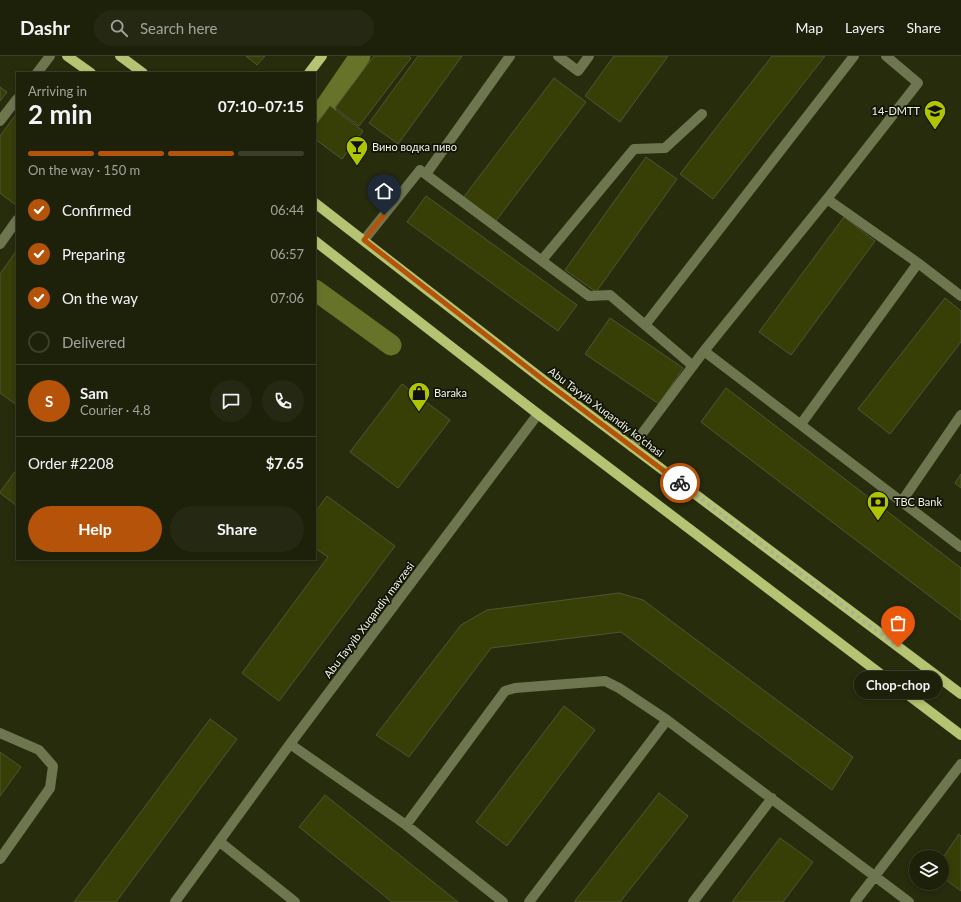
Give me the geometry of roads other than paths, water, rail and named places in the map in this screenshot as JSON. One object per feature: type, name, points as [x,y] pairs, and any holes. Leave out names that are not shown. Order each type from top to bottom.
[{"type":"main road","points":[[67,56],[90,72]]},
{"type":"main road","points":[[120,56],[142,72]]},
{"type":"main road","points":[[311,72],[322,56]]},
{"type":"main road","name":"Abu Tayyib Xuqandiy ko'chasi","points":[[316,204],[632,447],[961,694]]},
{"type":"main road","points":[[316,242],[538,414],[961,736]]},
{"type":"street","points":[[38,72],[50,56]]},
{"type":"street","points":[[426,174],[510,56]]},
{"type":"street","points":[[558,56],[578,71],[589,56]]},
{"type":"street","points":[[645,325],[854,56]]},
{"type":"street","points":[[632,447],[704,351],[827,199],[918,83],[886,56]]},
{"type":"street","points":[[0,121],[16,100]]},
{"type":"street","points":[[542,260],[634,150],[665,148],[702,114]]},
{"type":"street","points":[[364,240],[420,170],[589,296],[610,295],[693,366]]},
{"type":"street","points":[[827,199],[918,263],[961,296]]},
{"type":"street","points":[[0,244],[16,221]]},
{"type":"street","points":[[801,424],[918,263]]},
{"type":"street","points":[[704,351],[961,547]]},
{"type":"street","name":"Abu Tayyib Xuqandiy mavzesi","points":[[175,902],[290,744],[538,414]]},
{"type":"street","points":[[902,502],[961,415]]},
{"type":"street","points":[[406,824],[505,691],[516,688],[605,681],[619,688],[667,720],[909,902]]},
{"type":"street","points":[[529,902],[667,720]]},
{"type":"street","points":[[0,733],[39,750],[54,766],[50,788],[0,859]]},
{"type":"street","points":[[290,744],[406,824],[503,902]]},
{"type":"street","points":[[855,902],[961,764]]},
{"type":"street","points":[[693,902],[772,798]]},
{"type":"street","points":[[220,842],[295,902]]},
{"type":"waterway","points":[[316,121],[360,56]]},
{"type":"waterway","points":[[316,291],[391,345]]},
{"type":"place","name":"14-DMTT","points":[[935,130]]},
{"type":"place","name":"Вино водка пиво","points":[[357,166]]},
{"type":"place","name":"Baraka","points":[[419,412]]},
{"type":"place","name":"TBC Bank","points":[[878,522]]},
{"type":"place","name":"Chop-chop","points":[[898,647]]}]
